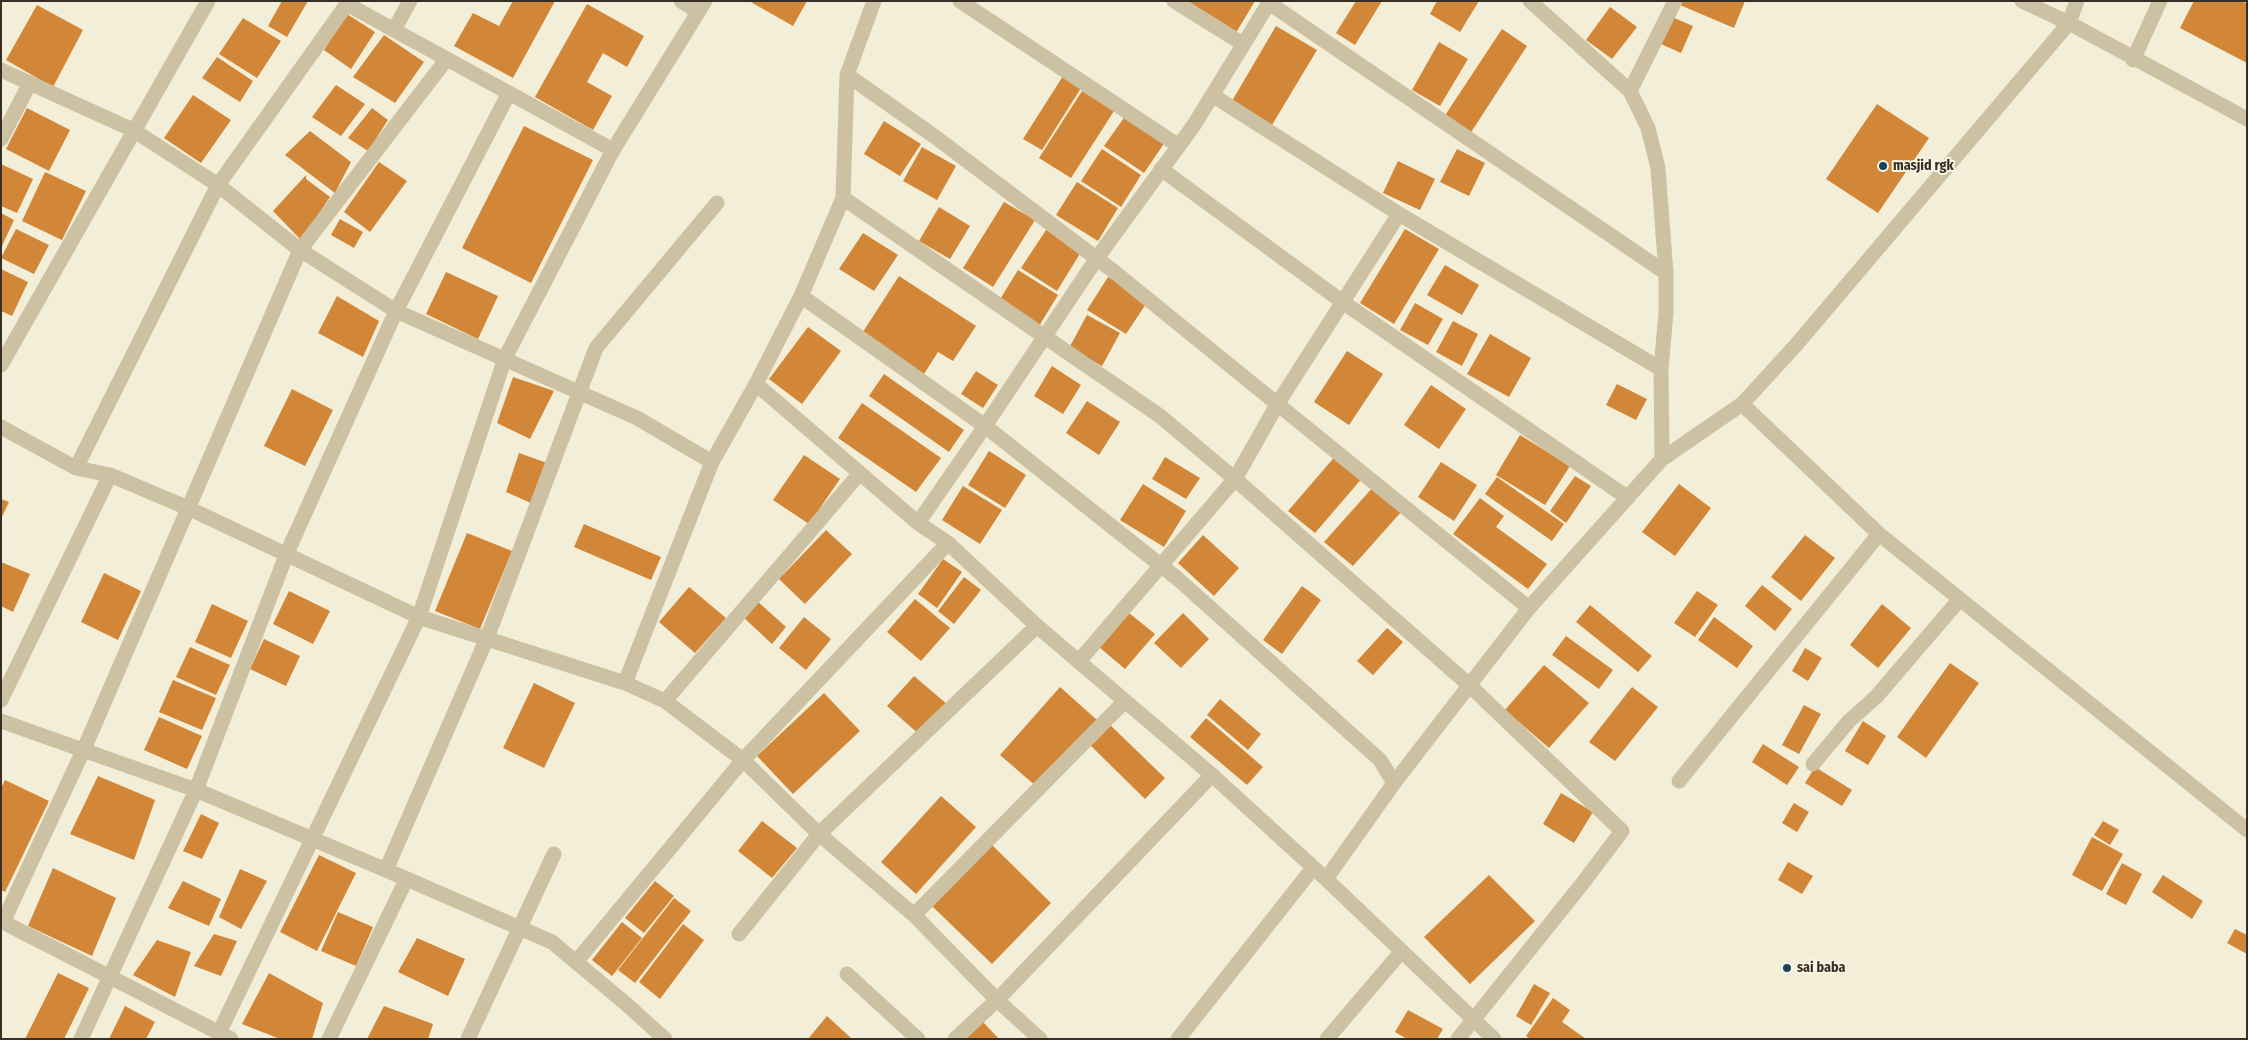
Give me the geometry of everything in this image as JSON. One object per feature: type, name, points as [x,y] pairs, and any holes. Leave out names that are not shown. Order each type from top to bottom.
[{"type":"street","points":[[1,365],[208,1]]},
{"type":"street","points":[[394,30],[410,1]]},
{"type":"street","points":[[446,60],[300,250],[84,749],[2,922],[225,1036],[313,839],[419,616],[505,358],[613,150],[702,7],[681,1]]},
{"type":"street","points":[[625,683],[712,462],[756,384],[801,296],[843,198],[847,74],[874,1]]},
{"type":"street","points":[[960,1],[1179,146]]},
{"type":"street","points":[[1174,1],[1243,44]]},
{"type":"street","points":[[1530,1],[1630,91],[1648,128],[1658,168],[1666,273],[1666,313],[1660,369],[1662,459]]},
{"type":"street","points":[[1630,91],[1674,1]]},
{"type":"street","points":[[2022,1],[2069,23],[2133,60],[2247,119]]},
{"type":"street","points":[[1326,879],[1394,783],[1468,684],[1529,608],[1662,459],[1742,404],[1796,346],[2069,23],[2077,1]]},
{"type":"street","points":[[2133,60],[2160,1]]},
{"type":"street","points":[[918,523],[985,426],[1096,258],[1179,146],[1269,2],[1666,273]]},
{"type":"street","points":[[76,468],[218,184],[347,4],[613,150]]},
{"type":"street","points":[[1,70],[133,130],[218,184],[300,250],[396,311],[636,418],[712,462]]},
{"type":"street","points":[[847,74],[1096,258],[1278,403],[1529,608]]},
{"type":"street","points":[[1,139],[30,83]]},
{"type":"street","points":[[81,1039],[196,790],[287,553],[396,311],[509,93]]},
{"type":"street","points":[[1212,95],[1399,214],[1660,369]]},
{"type":"street","points":[[1161,169],[1344,303],[1628,498]]},
{"type":"street","points":[[843,198],[1160,416],[1235,479],[1468,684],[1622,831],[1458,1039]]},
{"type":"street","points":[[386,870],[487,638],[596,348],[717,203]]},
{"type":"street","points":[[1079,661],[1235,479],[1278,403],[1344,303],[1399,214]]},
{"type":"street","points":[[801,296],[985,426],[1161,565],[1380,760],[1394,783]]},
{"type":"street","points":[[756,384],[918,523],[948,543],[1037,626],[1212,775],[1326,879],[1494,1039]]},
{"type":"street","points":[[1742,404],[1879,534],[2247,830]]},
{"type":"street","points":[[1,427],[76,468],[110,474],[287,553],[419,616],[625,683],[665,701],[743,760],[820,834],[914,916],[997,1000],[1040,1039]]},
{"type":"street","points":[[665,701],[860,473]]},
{"type":"street","points":[[1,700],[110,474]]},
{"type":"street","points":[[1678,781],[1879,534]]},
{"type":"street","points":[[576,962],[743,760],[948,543]]},
{"type":"street","points":[[1813,764],[1849,721],[1876,697],[1960,600]]},
{"type":"street","points":[[739,934],[820,834],[1037,626]]},
{"type":"street","points":[[914,916],[1125,700]]},
{"type":"street","points":[[1,721],[196,790],[552,942],[665,1039]]},
{"type":"street","points":[[955,1039],[997,1000],[1212,775]]},
{"type":"street","points":[[468,1039],[554,854]]},
{"type":"street","points":[[1178,1039],[1313,868]]},
{"type":"street","points":[[329,1039],[406,880]]},
{"type":"street","points":[[1327,1039],[1401,952]]},
{"type":"street","points":[[847,974],[918,1039]]},
{"type":"building","points":[[282,1],[308,1],[287,37],[268,26]]},
{"type":"building","points":[[513,1],[555,1],[513,78],[454,46],[473,13],[499,26]]},
{"type":"building","points":[[749,1],[807,1],[793,26]]},
{"type":"building","points":[[1179,1],[1255,1],[1234,36]]},
{"type":"building","points":[[1356,1],[1382,1],[1355,45],[1336,33]]},
{"type":"building","points":[[1437,1],[1479,1],[1460,32],[1430,14]]},
{"type":"building","points":[[1682,1],[1745,1],[1734,28],[1680,5]]},
{"type":"building","points":[[2194,1],[2242,1],[2247,4],[2247,63],[2180,28]]},
{"type":"building","points":[[587,4],[644,36],[627,67],[603,53],[587,82],[612,96],[593,130],[535,97]]},
{"type":"building","points":[[37,5],[83,30],[53,87],[6,60]]},
{"type":"building","points":[[1610,7],[1637,27],[1612,59],[1586,40]]},
{"type":"building","points":[[347,14],[375,32],[351,69],[324,50]]},
{"type":"building","points":[[1672,17],[1693,26],[1681,53],[1661,44]]},
{"type":"building","points":[[243,18],[281,41],[257,78],[219,54]]},
{"type":"building","points":[[1276,26],[1317,50],[1272,125],[1232,101]]},
{"type":"building","points":[[1502,29],[1527,46],[1468,137],[1442,120]]},
{"type":"building","points":[[384,35],[424,62],[395,103],[353,77]]},
{"type":"building","points":[[1439,42],[1468,59],[1440,106],[1412,90]]},
{"type":"building","points":[[217,57],[253,81],[240,102],[202,78]]},
{"type":"building","points":[[1063,76],[1081,88],[1042,150],[1023,139]]},
{"type":"building","points":[[336,85],[365,104],[341,136],[312,117]]},
{"type":"building","points":[[1082,91],[1114,111],[1071,178],[1039,158]]},
{"type":"building","points":[[193,95],[231,120],[201,163],[164,138]]},
{"type":"building","points":[[1877,104],[1929,138],[1878,213],[1826,179]]},
{"type":"building","points":[[27,108],[70,130],[49,171],[6,149]]},
{"type":"building","points":[[372,108],[388,120],[368,151],[348,138]]},
{"type":"building","points":[[1126,115],[1165,142],[1144,173],[1104,146]]},
{"type":"building","points":[[884,121],[921,144],[900,176],[864,154]]},
{"type":"building","points":[[524,126],[593,160],[531,283],[462,248]]},
{"type":"building","points":[[310,131],[351,162],[335,193],[285,155]]},
{"type":"building","points":[[922,147],[956,166],[937,200],[903,181]]},
{"type":"building","points":[[1102,149],[1141,175],[1121,207],[1081,181]]},
{"type":"building","points":[[1457,149],[1485,163],[1469,196],[1440,182]]},
{"type":"building","points":[[1398,161],[1435,179],[1420,210],[1383,193]]},
{"type":"building","points":[[379,162],[407,181],[370,232],[344,212]]},
{"type":"building","points":[[1,164],[33,179],[17,213],[1,206]]},
{"type":"building","points":[[45,172],[86,191],[62,240],[22,221]]},
{"type":"building","points":[[306,175],[306,179],[330,197],[301,240],[273,211]]},
{"type":"building","points":[[1077,182],[1118,208],[1098,241],[1056,215]]},
{"type":"building","points":[[1004,202],[1035,220],[993,287],[963,268]]},
{"type":"building","points":[[939,207],[970,226],[950,259],[919,241]]},
{"type":"building","points":[[1,213],[14,220],[1,248]]},
{"type":"building","points":[[340,219],[363,232],[354,248],[331,235]]},
{"type":"building","points":[[16,229],[49,245],[34,274],[1,258]]},
{"type":"building","points":[[1405,229],[1439,249],[1394,324],[1360,303]]},
{"type":"building","points":[[1046,230],[1081,252],[1057,291],[1021,268]]},
{"type":"building","points":[[863,233],[898,255],[874,291],[839,269]]},
{"type":"building","points":[[1445,265],[1479,285],[1462,315],[1427,295]]},
{"type":"building","points":[[1,269],[28,282],[12,316],[1,311]]},
{"type":"building","points":[[1018,270],[1058,295],[1039,326],[999,301]]},
{"type":"building","points":[[446,272],[498,296],[478,339],[426,314]]},
{"type":"building","points":[[899,276],[976,326],[953,361],[938,352],[924,374],[861,335]]},
{"type":"building","points":[[1108,277],[1148,301],[1126,334],[1087,310]]},
{"type":"building","points":[[337,296],[379,321],[363,357],[318,333]]},
{"type":"building","points":[[1415,303],[1443,319],[1428,345],[1400,330]]},
{"type":"building","points":[[1087,315],[1120,333],[1102,366],[1069,348]]},
{"type":"building","points":[[1453,321],[1478,334],[1462,366],[1436,352]]},
{"type":"building","points":[[808,327],[841,351],[802,404],[769,379]]},
{"type":"building","points":[[1490,334],[1531,358],[1509,397],[1467,374]]},
{"type":"building","points":[[1347,351],[1383,374],[1349,425],[1314,402]]},
{"type":"building","points":[[1052,366],[1081,385],[1063,414],[1034,396]]},
{"type":"building","points":[[976,371],[998,385],[983,408],[961,394]]},
{"type":"building","points":[[884,374],[964,430],[949,452],[869,396]]},
{"type":"building","points":[[513,377],[554,391],[530,439],[497,423]]},
{"type":"building","points":[[1617,384],[1647,399],[1636,420],[1606,405]]},
{"type":"building","points":[[1431,385],[1466,409],[1439,449],[1404,425]]},
{"type":"building","points":[[292,389],[333,410],[305,466],[264,446]]},
{"type":"building","points":[[1087,401],[1120,422],[1099,455],[1066,433]]},
{"type":"building","points":[[862,403],[941,458],[916,492],[838,438]]},
{"type":"building","points":[[1520,435],[1570,466],[1545,505],[1496,475]]},
{"type":"building","points":[[989,451],[1026,475],[1005,508],[968,485]]},
{"type":"building","points":[[519,453],[547,463],[533,504],[506,492]]},
{"type":"building","points":[[1338,453],[1364,476],[1315,533],[1288,511]]},
{"type":"building","points":[[804,455],[840,479],[809,524],[773,500]]},
{"type":"building","points":[[1165,457],[1200,478],[1186,499],[1152,479]]},
{"type":"building","points":[[1441,462],[1477,485],[1454,521],[1418,497]]},
{"type":"building","points":[[1575,476],[1591,486],[1566,523],[1550,511]]},
{"type":"building","points":[[1497,477],[1564,524],[1552,541],[1485,494]]},
{"type":"building","points":[[1143,484],[1186,511],[1164,547],[1120,520]]},
{"type":"building","points":[[1679,484],[1711,508],[1675,556],[1642,532]]},
{"type":"building","points":[[963,486],[1002,510],[980,544],[942,520]]},
{"type":"building","points":[[1374,486],[1402,511],[1353,566],[1324,542]]},
{"type":"building","points":[[1480,498],[1504,516],[1496,527],[1547,564],[1528,589],[1453,534]]},
{"type":"building","points":[[1,499],[9,502],[1,519]]},
{"type":"building","points":[[584,524],[661,557],[651,580],[574,547]]},
{"type":"building","points":[[826,530],[852,554],[805,604],[779,579]]},
{"type":"building","points":[[467,533],[512,551],[480,629],[435,611]]},
{"type":"building","points":[[1203,535],[1239,568],[1214,596],[1178,563]]},
{"type":"building","points":[[1805,535],[1835,558],[1801,601],[1771,577]]},
{"type":"building","points":[[943,559],[962,572],[937,608],[918,594]]},
{"type":"building","points":[[1,562],[30,574],[13,612],[1,606]]},
{"type":"building","points":[[104,573],[141,591],[118,640],[81,622]]},
{"type":"building","points":[[964,577],[981,590],[954,624],[938,611]]},
{"type":"building","points":[[1762,585],[1792,609],[1775,631],[1745,606]]},
{"type":"building","points":[[1302,586],[1321,600],[1282,654],[1263,640]]},
{"type":"building","points":[[689,587],[726,618],[695,653],[659,622]]},
{"type":"building","points":[[289,591],[330,611],[313,644],[273,624]]},
{"type":"building","points":[[1697,591],[1718,605],[1695,637],[1674,623]]},
{"type":"building","points":[[915,599],[950,628],[921,661],[887,632]]},
{"type":"building","points":[[756,600],[786,627],[772,644],[742,616]]},
{"type":"building","points":[[212,604],[248,621],[231,658],[195,642]]},
{"type":"building","points":[[1882,604],[1911,628],[1878,668],[1850,645]]},
{"type":"building","points":[[1590,605],[1652,656],[1638,672],[1576,622]]},
{"type":"building","points":[[1129,613],[1155,634],[1125,669],[1099,647]]},
{"type":"building","points":[[1183,613],[1209,639],[1181,668],[1154,643]]},
{"type":"building","points":[[804,617],[831,639],[806,670],[779,648]]},
{"type":"building","points":[[1714,617],[1753,646],[1737,668],[1698,640]]},
{"type":"building","points":[[1387,628],[1403,642],[1373,675],[1357,661]]},
{"type":"building","points":[[1566,636],[1613,670],[1599,689],[1552,655]]},
{"type":"building","points":[[264,639],[300,656],[286,686],[250,669]]},
{"type":"building","points":[[190,647],[230,665],[216,695],[176,677]]},
{"type":"building","points":[[1805,648],[1822,658],[1808,681],[1792,671]]},
{"type":"building","points":[[1950,663],[1979,683],[1926,758],[1897,737]]},
{"type":"building","points":[[1544,665],[1589,703],[1549,748],[1505,710]]},
{"type":"building","points":[[914,676],[948,705],[921,736],[887,706]]},
{"type":"building","points":[[173,680],[216,698],[202,730],[159,712]]},
{"type":"building","points":[[534,683],[575,703],[544,768],[503,748]]},
{"type":"building","points":[[1060,687],[1097,720],[1037,787],[1000,755]]},
{"type":"building","points":[[1632,687],[1658,707],[1615,761],[1589,742]]},
{"type":"building","points":[[824,693],[860,731],[793,794],[757,756]]},
{"type":"building","points":[[1220,699],[1261,734],[1248,750],[1207,715]]},
{"type":"building","points":[[1804,705],[1821,714],[1799,754],[1782,745]]},
{"type":"building","points":[[159,717],[202,736],[187,769],[144,750]]},
{"type":"building","points":[[1206,718],[1263,767],[1247,785],[1190,737]]},
{"type":"building","points":[[1863,721],[1886,736],[1868,765],[1845,751]]},
{"type":"building","points":[[1108,723],[1165,778],[1145,799],[1088,743]]},
{"type":"building","points":[[1763,744],[1799,767],[1787,785],[1752,762]]},
{"type":"building","points":[[1815,767],[1852,790],[1842,806],[1805,783]]},
{"type":"building","points":[[98,776],[155,800],[134,860],[70,834]]},
{"type":"building","points":[[5,780],[49,801],[5,892],[1,890],[1,788]]},
{"type":"building","points":[[1561,793],[1593,812],[1574,843],[1543,824]]},
{"type":"building","points":[[941,796],[976,827],[916,894],[881,862]]},
{"type":"building","points":[[1794,803],[1809,812],[1797,832],[1782,823]]},
{"type":"building","points":[[201,814],[219,823],[202,859],[183,851]]},
{"type":"building","points":[[762,821],[797,848],[772,878],[738,851]]},
{"type":"building","points":[[2103,821],[2119,830],[2110,845],[2094,835]]},
{"type":"building","points":[[2092,837],[2123,854],[2102,891],[2072,875]]},
{"type":"building","points":[[992,845],[1051,903],[992,964],[932,906]]},
{"type":"building","points":[[319,855],[356,873],[317,951],[280,932]]},
{"type":"building","points":[[1788,862],[1813,876],[1802,894],[1778,880]]},
{"type":"building","points":[[2122,863],[2142,874],[2126,905],[2106,894]]},
{"type":"building","points":[[53,868],[116,898],[92,956],[28,926]]},
{"type":"building","points":[[240,869],[267,881],[241,929],[219,917]]},
{"type":"building","points":[[1489,875],[1535,921],[1470,984],[1424,937]]},
{"type":"building","points":[[2163,875],[2203,901],[2192,919],[2152,892]]},
{"type":"building","points":[[183,881],[221,899],[209,926],[168,908]]},
{"type":"building","points":[[655,881],[674,896],[644,933],[625,918]]},
{"type":"building","points":[[674,898],[691,911],[635,983],[618,970]]},
{"type":"building","points":[[338,912],[373,927],[356,966],[321,951]]},
{"type":"building","points":[[622,922],[642,938],[612,976],[592,960]]},
{"type":"building","points":[[683,924],[704,940],[660,999],[639,982]]},
{"type":"building","points":[[2235,929],[2247,935],[2247,954],[2227,943]]},
{"type":"building","points":[[214,934],[237,941],[221,976],[194,966]]},
{"type":"building","points":[[417,938],[465,959],[448,996],[398,972]]},
{"type":"building","points":[[157,940],[191,952],[175,997],[133,975]]},
{"type":"building","points":[[58,973],[89,988],[64,1039],[25,1039]]},
{"type":"building","points":[[269,973],[323,1003],[312,1039],[280,1039],[242,1024]]},
{"type":"building","points":[[1534,984],[1550,993],[1531,1025],[1516,1016]]},
{"type":"building","points":[[1553,998],[1570,1010],[1562,1022],[1586,1039],[1530,1039],[1526,1036]]},
{"type":"building","points":[[125,1006],[155,1022],[146,1039],[109,1039]]},
{"type":"building","points":[[384,1006],[433,1024],[428,1039],[367,1039]]},
{"type":"building","points":[[1408,1010],[1443,1029],[1437,1039],[1407,1039],[1395,1032]]},
{"type":"building","points":[[827,1016],[852,1039],[808,1039]]},
{"type":"building","points":[[983,1022],[999,1039],[966,1039]]},
{"type":"place","name":"masjid rgk","points":[[1883,166]]},
{"type":"place","name":"sai baba","points":[[1787,968]]}]
